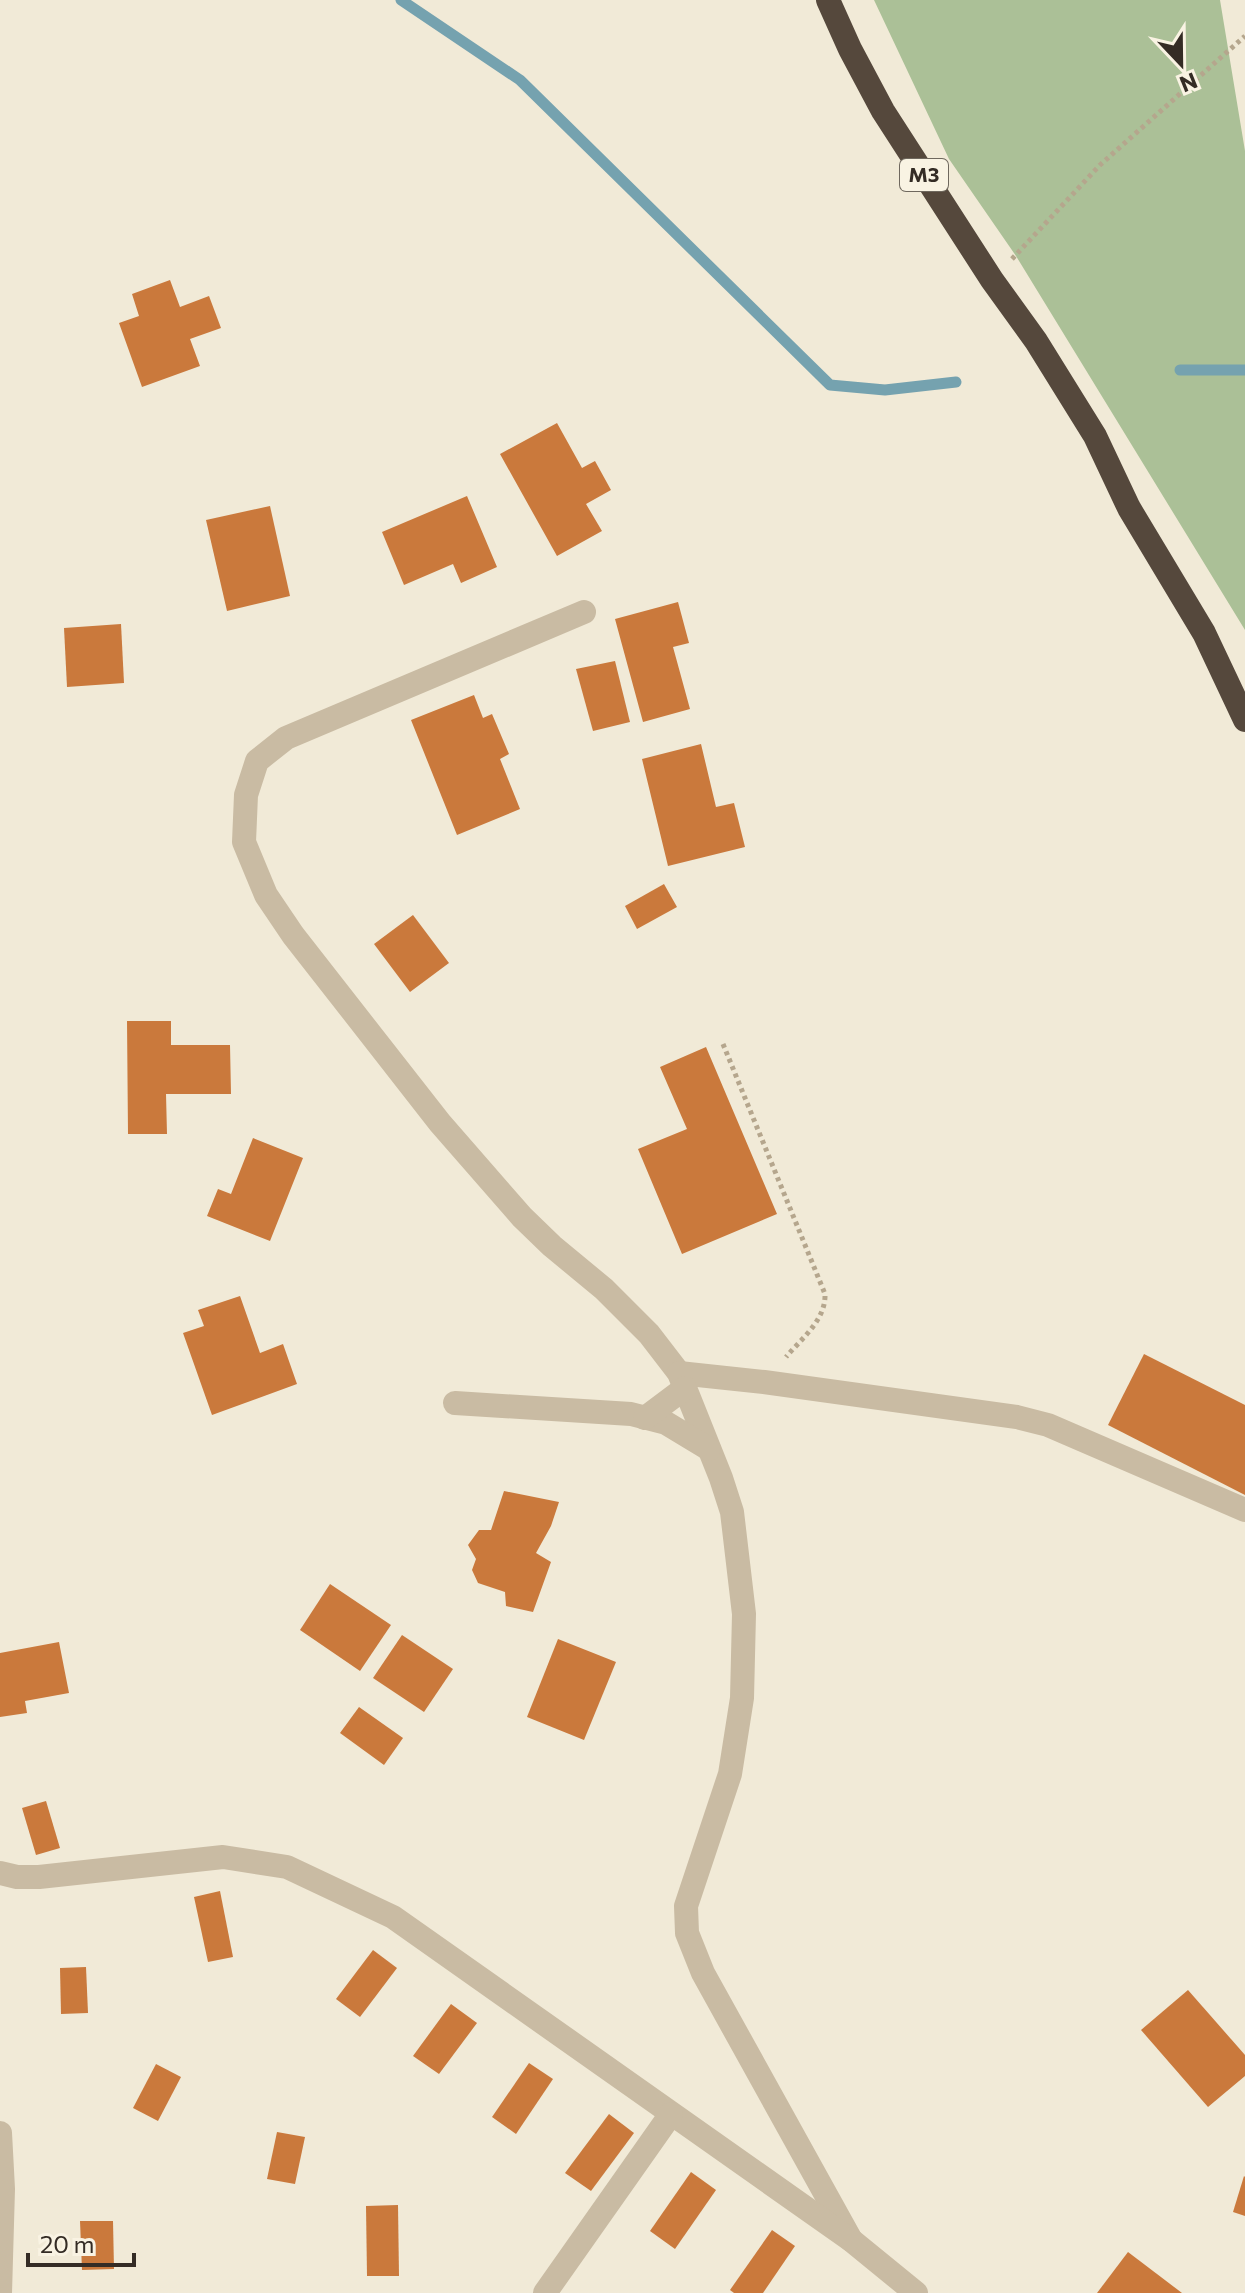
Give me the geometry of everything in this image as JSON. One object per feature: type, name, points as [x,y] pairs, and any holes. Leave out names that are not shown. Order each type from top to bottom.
[{"type":"highway","name":"M3","points":[[828,0],[883,111],[992,280],[1036,341],[1095,436],[1129,508],[1204,633],[1245,720]]},
{"type":"street","points":[[584,612],[286,738],[257,761],[246,795],[244,842],[266,895],[293,935],[440,1123],[522,1217],[604,1289],[649,1334],[682,1381],[732,1512],[744,1614],[742,1698],[730,1774],[686,1906],[684,1917],[687,1933],[703,1973],[851,2240]]},
{"type":"street","points":[[645,1418],[682,1381],[764,1382],[1017,1417],[1048,1425],[1245,1510]]},
{"type":"street","points":[[455,1403],[631,1414],[666,1423],[709,1449]]},
{"type":"street","points":[[0,1873],[39,1877],[223,1857],[287,1867],[393,1917],[851,2240],[916,2293]]},
{"type":"street","points":[[545,2293],[671,2114]]},
{"type":"street","points":[[0,2133],[3,2189],[0,2293]]},
{"type":"path","points":[[992,280],[1100,165],[1245,36]]},
{"type":"path","points":[[723,1044],[825,1294],[822,1315],[764,1382]]},
{"type":"green space","points":[[874,0],[1220,0],[1245,151],[1245,630],[1016,256],[949,159]]},
{"type":"building","points":[[170,280],[180,307],[209,296],[221,328],[190,339],[200,366],[142,387],[119,323],[139,316],[132,294]]},
{"type":"building","points":[[557,423],[582,468],[595,461],[611,490],[586,504],[602,531],[557,556],[500,454]]},
{"type":"building","points":[[467,496],[497,567],[461,583],[453,564],[404,585],[382,532]]},
{"type":"building","points":[[270,506],[290,596],[227,611],[206,520]]},
{"type":"building","points":[[678,602],[689,643],[673,647],[690,709],[643,722],[615,619]]},
{"type":"building","points":[[121,624],[124,683],[67,687],[64,628]]},
{"type":"building","points":[[615,661],[630,722],[593,731],[576,669]]},
{"type":"building","points":[[474,695],[483,718],[492,714],[509,754],[500,759],[520,809],[457,835],[411,720]]},
{"type":"building","points":[[701,744],[716,807],[734,803],[745,847],[668,866],[642,759]]},
{"type":"building","points":[[664,884],[677,907],[637,929],[625,906]]},
{"type":"building","points":[[413,915],[449,963],[410,992],[374,944]]},
{"type":"building","points":[[127,1021],[171,1021],[171,1045],[230,1045],[231,1094],[166,1094],[167,1134],[128,1134]]},
{"type":"building","points":[[706,1047],[777,1214],[682,1254],[638,1149],[687,1129],[660,1067]]},
{"type":"building","points":[[253,1138],[303,1158],[270,1241],[207,1216],[218,1189],[231,1194]]},
{"type":"building","points":[[240,1296],[260,1353],[283,1344],[297,1384],[212,1415],[183,1333],[204,1326],[198,1310]]},
{"type":"building","points":[[1144,1354],[1245,1405],[1245,1495],[1108,1425]]},
{"type":"building","points":[[504,1491],[559,1502],[551,1526],[536,1553],[551,1562],[533,1612],[506,1606],[505,1592],[478,1583],[472,1570],[476,1559],[468,1545],[479,1530],[491,1530]]},
{"type":"building","points":[[330,1584],[391,1625],[360,1671],[300,1630]]},
{"type":"building","points":[[402,1635],[453,1669],[424,1712],[373,1678]]},
{"type":"building","points":[[558,1639],[616,1662],[584,1740],[527,1717]]},
{"type":"building","points":[[59,1642],[69,1693],[25,1701],[27,1713],[0,1717],[0,1653]]},
{"type":"building","points":[[359,1707],[403,1738],[384,1765],[340,1733]]},
{"type":"building","points":[[46,1801],[60,1848],[36,1855],[22,1808]]},
{"type":"building","points":[[220,1891],[233,1957],[208,1962],[194,1897]]},
{"type":"building","points":[[373,1950],[397,1968],[360,2017],[336,1999]]},
{"type":"building","points":[[86,1967],[88,2013],[61,2014],[60,1968]]},
{"type":"building","points":[[1188,1990],[1245,2055],[1245,2076],[1208,2107],[1141,2030]]},
{"type":"building","points":[[451,2004],[477,2023],[439,2074],[413,2056]]},
{"type":"building","points":[[529,2063],[553,2079],[516,2134],[492,2117]]},
{"type":"building","points":[[156,2064],[181,2077],[158,2121],[133,2108]]},
{"type":"building","points":[[609,2114],[634,2133],[591,2191],[565,2173]]},
{"type":"building","points":[[277,2132],[305,2137],[295,2184],[267,2179]]},
{"type":"building","points":[[691,2172],[716,2190],[675,2249],[650,2231]]},
{"type":"building","points":[[1245,2177],[1245,2216],[1233,2212]]},
{"type":"building","points":[[398,2205],[399,2276],[367,2276],[366,2206]]},
{"type":"building","points":[[80,2221],[113,2221],[114,2269],[82,2270]]},
{"type":"building","points":[[772,2230],[795,2246],[763,2293],[734,2293],[730,2290]]},
{"type":"building","points":[[1128,2252],[1182,2293],[1097,2293]]},
{"type":"waterway","points":[[401,0],[520,80],[830,385],[885,390],[956,382]]},
{"type":"waterway","points":[[1180,370],[1245,370]]}]
